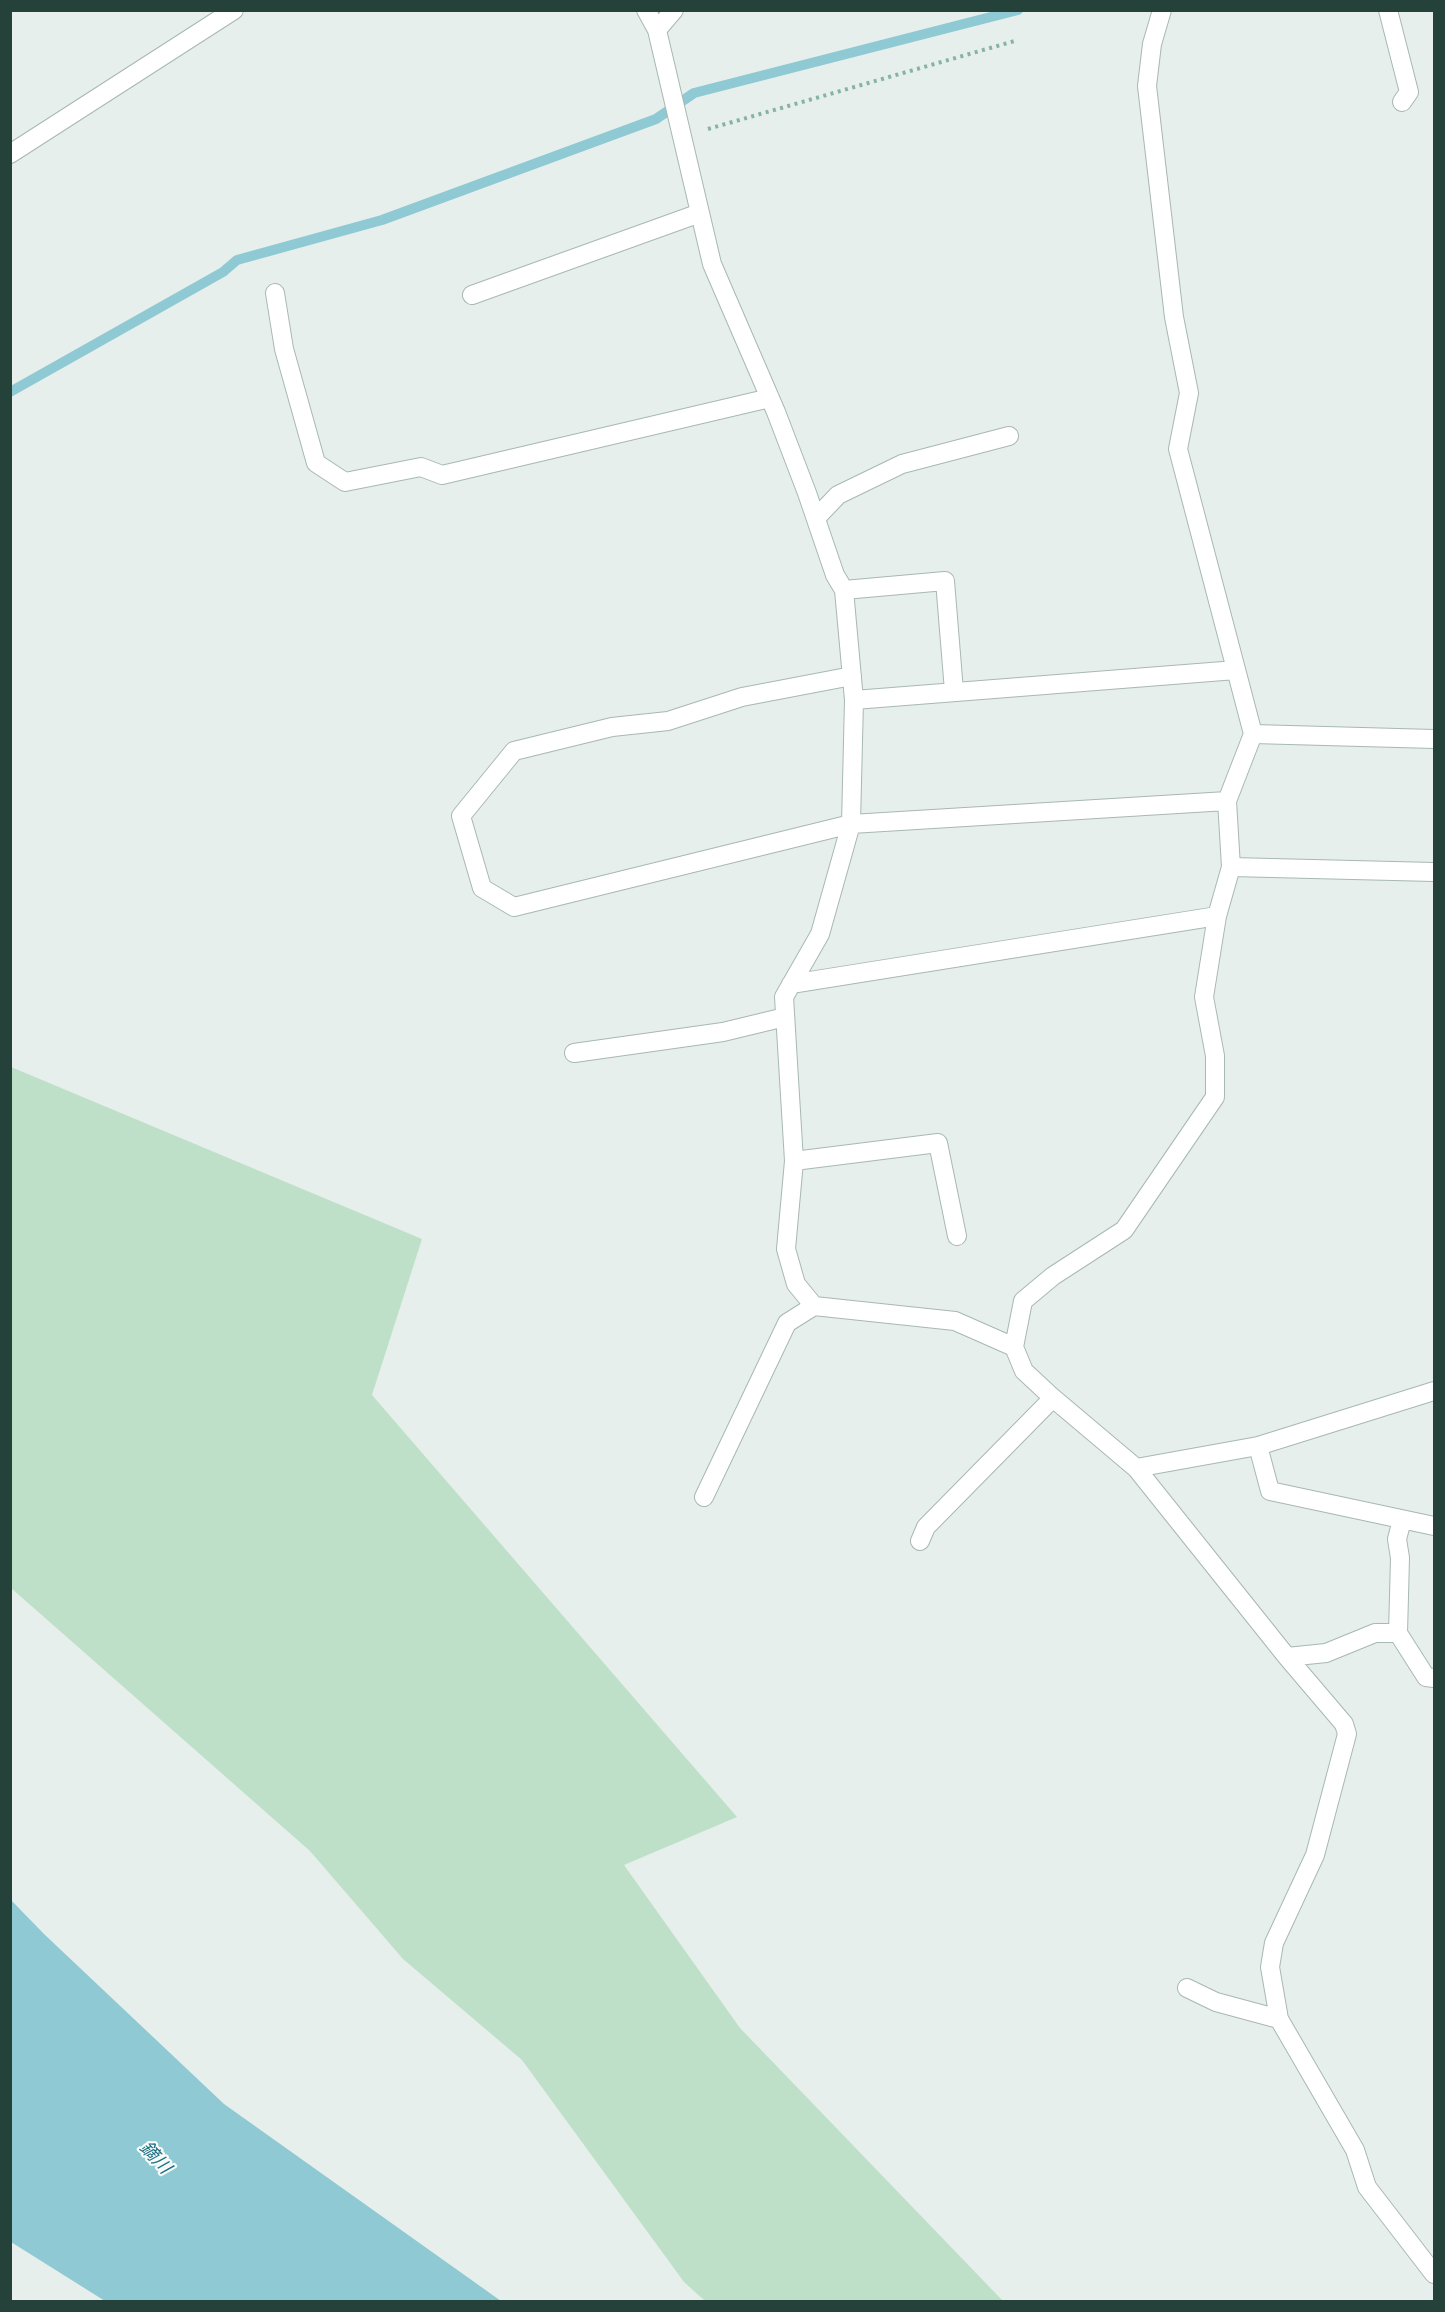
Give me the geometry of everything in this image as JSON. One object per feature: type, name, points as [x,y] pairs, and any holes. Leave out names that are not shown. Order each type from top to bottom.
[{"type":"street","points":[[10,154],[234,10]]},
{"type":"street","points":[[646,10],[657,30],[712,264],[770,398],[816,518],[835,575],[844,590],[854,700],[851,824],[819,934],[784,997],[794,1161],[786,1249],[795,1284],[814,1306]]},
{"type":"street","points":[[657,30],[674,10]]},
{"type":"street","points":[[1162,10],[1152,44],[1147,86],[1173,308],[1189,393],[1178,449],[1253,734],[1227,801],[1231,867],[1217,916],[1204,997],[1215,1056],[1215,1097],[1124,1230],[1053,1276],[1023,1301],[1014,1347],[1024,1371],[1136,1468],[1287,1657],[1344,1724],[1347,1734],[1315,1855],[1274,1943],[1270,1967],[1279,2019],[1355,2150],[1367,2187],[1434,2274]]},
{"type":"street","points":[[1388,10],[1408,92],[1402,102]]},
{"type":"street","points":[[472,295],[700,213]]},
{"type":"street","points":[[275,293],[284,349],[316,463],[345,482],[421,467],[442,475],[770,398]]},
{"type":"street","points":[[816,518],[838,495],[902,464],[1009,436]]},
{"type":"street","points":[[844,590],[945,581],[954,691]]},
{"type":"street","points":[[854,700],[1236,670]]},
{"type":"street","points":[[852,676],[742,697],[668,721],[612,727],[514,751],[461,816],[482,888],[514,906],[851,824],[1227,801]]},
{"type":"street","points":[[1253,734],[1434,739]]},
{"type":"street","points":[[1231,867],[1434,872]]},
{"type":"street","points":[[791,984],[1217,916]]},
{"type":"street","points":[[574,1053],[723,1032],[785,1017]]},
{"type":"street","points":[[794,1161],[938,1143],[957,1236]]},
{"type":"street","points":[[704,1497],[787,1323],[814,1306],[955,1321],[1014,1347]]},
{"type":"street","points":[[1136,1468],[1258,1446],[1434,1391]]},
{"type":"street","points":[[920,1541],[926,1527],[1053,1398]]},
{"type":"street","points":[[1258,1446],[1270,1491],[1434,1526]]},
{"type":"street","points":[[1402,1520],[1397,1539],[1400,1558],[1398,1633],[1426,1677],[1434,1678]]},
{"type":"street","points":[[1287,1657],[1326,1653],[1375,1633],[1398,1633]]},
{"type":"street","points":[[1187,1988],[1216,2002],[1279,2019]]},
{"type":"path","points":[[680,129],[1018,40]]},
{"type":"green space","points":[[11,1067],[422,1239],[372,1395],[737,1817],[624,1865],[740,2028],[1003,2301],[705,2301],[684,2282],[522,2060],[403,1959],[310,1851],[11,1588]]},
{"type":"water","name":"鏑川","points":[[10,1899],[224,2104],[501,2301],[105,2301],[11,2242]]},
{"type":"waterway","points":[[10,392],[223,272],[237,260],[382,220],[656,119],[694,93],[1018,10]]}]
